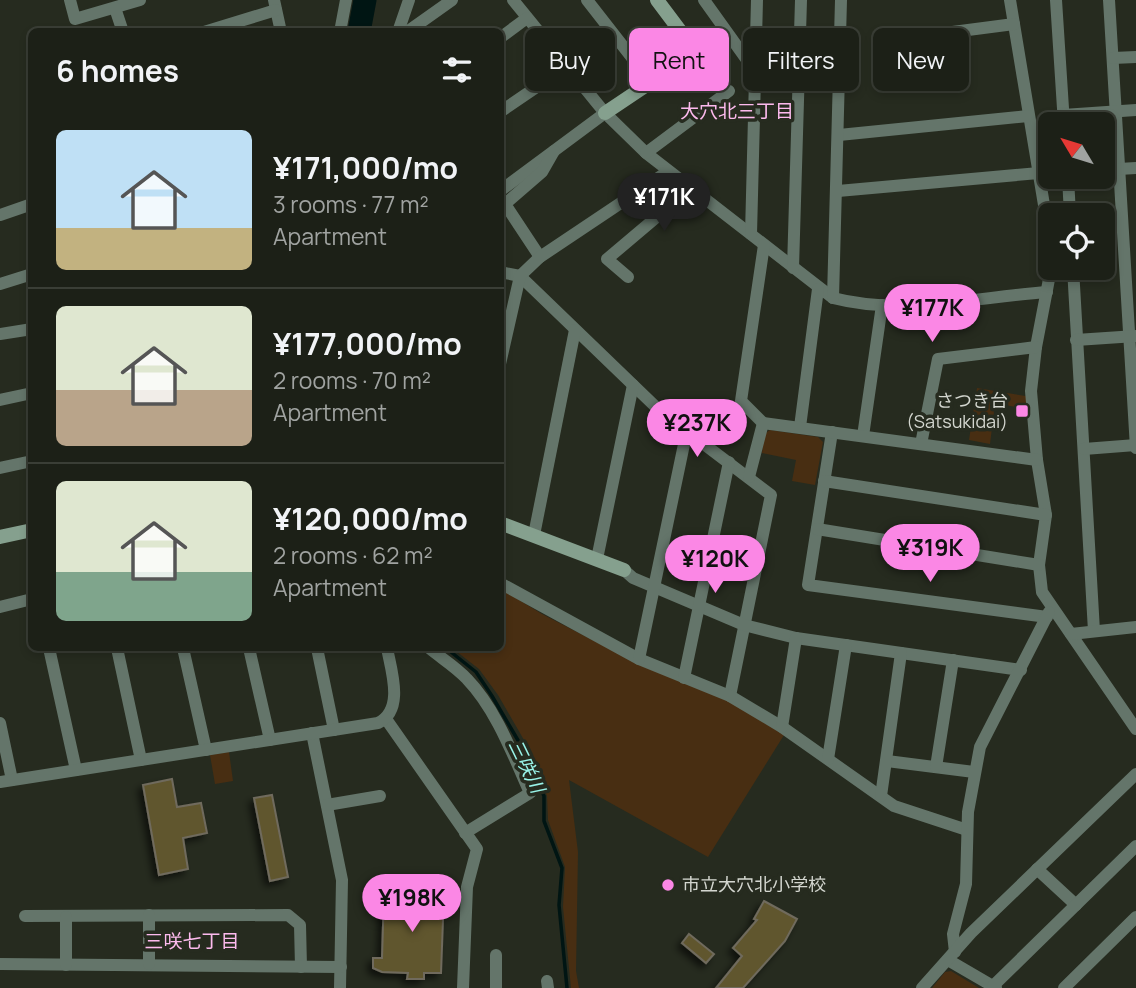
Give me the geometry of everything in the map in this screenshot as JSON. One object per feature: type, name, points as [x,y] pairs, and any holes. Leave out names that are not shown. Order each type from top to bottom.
[{"type":"street","points":[[70,0],[75,19],[140,0]]},
{"type":"street","points":[[341,28],[346,0]]},
{"type":"street","points":[[399,28],[409,0]]},
{"type":"street","points":[[413,28],[452,0]]},
{"type":"street","points":[[513,0],[535,28]]},
{"type":"street","points":[[587,0],[629,54]]},
{"type":"street","points":[[657,0],[678,28]]},
{"type":"street","points":[[704,0],[743,54]]},
{"type":"street","points":[[757,0],[757,28]]},
{"type":"street","points":[[800,28],[801,0]]},
{"type":"street","points":[[841,0],[841,28]]},
{"type":"street","points":[[1010,0],[1028,116],[1038,151]]},
{"type":"street","points":[[1056,0],[1064,112]]},
{"type":"street","points":[[1084,449],[1136,447],[1129,226],[1119,169],[1109,0]]},
{"type":"street","points":[[215,28],[275,5],[280,28]]},
{"type":"street","points":[[116,8],[122,28]]},
{"type":"street","points":[[504,35],[527,18]]},
{"type":"street","points":[[969,30],[1014,24]]},
{"type":"street","points":[[1113,58],[1136,57]]},
{"type":"street","points":[[504,109],[531,91]]},
{"type":"street","points":[[586,91],[605,113],[667,172],[833,298],[857,304],[882,305],[1047,292]]},
{"type":"street","points":[[504,188],[638,91]]},
{"type":"street","points":[[646,153],[728,91]]},
{"type":"street","points":[[751,234],[756,91]]},
{"type":"street","points":[[793,268],[799,91]]},
{"type":"street","points":[[833,298],[840,91]]},
{"type":"street","points":[[1110,112],[1136,110]]},
{"type":"street","points":[[839,135],[1028,116]]},
{"type":"street","points":[[540,257],[505,204],[542,172],[554,151]]},
{"type":"street","points":[[1115,169],[1136,168]]},
{"type":"street","points":[[504,346],[520,276],[540,257],[667,172]]},
{"type":"street","points":[[838,191],[1038,173]]},
{"type":"street","points":[[628,277],[607,259],[691,188]]},
{"type":"street","points":[[1045,189],[1050,274],[1036,347],[1031,391],[1037,460],[1046,515],[1039,565],[1042,592],[1049,612],[1071,635],[1136,729]]},
{"type":"street","points":[[0,215],[28,205]]},
{"type":"street","points":[[764,245],[741,401],[763,423],[1037,460]]},
{"type":"street","points":[[504,273],[520,276],[633,385],[771,495],[730,696]]},
{"type":"street","points":[[0,284],[28,275]]},
{"type":"street","points":[[1074,280],[1094,631]]},
{"type":"street","points":[[800,427],[818,289]]},
{"type":"street","points":[[863,436],[882,305]]},
{"type":"street","points":[[0,334],[28,330]]},
{"type":"street","points":[[534,535],[575,330]]},
{"type":"street","points":[[1076,340],[1133,336]]},
{"type":"street","points":[[921,444],[938,359],[1036,347]]},
{"type":"street","points":[[597,559],[633,385]]},
{"type":"street","points":[[0,400],[28,394]]},
{"type":"street","points":[[749,477],[763,423]]},
{"type":"street","points":[[639,659],[687,430]]},
{"type":"street","points":[[832,432],[808,585],[1049,612]]},
{"type":"street","points":[[0,468],[28,462]]},
{"type":"street","points":[[684,678],[729,462]]},
{"type":"street","points":[[824,481],[1046,515]]},
{"type":"street","points":[[504,524],[624,570],[654,587],[744,625],[796,638],[1021,670]]},
{"type":"street","points":[[817,529],[1039,565]]},
{"type":"street","points":[[0,537],[28,531]]},
{"type":"street","points":[[504,585],[639,659],[730,696],[782,727],[894,806],[967,830]]},
{"type":"street","points":[[0,607],[28,600]]},
{"type":"street","points":[[951,956],[953,934],[966,884],[967,830],[980,747],[1049,612]]},
{"type":"street","points":[[1071,635],[1136,627]]},
{"type":"street","points":[[782,727],[796,638]]},
{"type":"street","points":[[828,759],[846,645]]},
{"type":"street","points":[[50,651],[76,770]]},
{"type":"street","points":[[118,651],[141,760]]},
{"type":"street","points":[[185,651],[206,750]]},
{"type":"street","points":[[250,651],[270,740]]},
{"type":"street","points":[[318,651],[334,730]]},
{"type":"street","points":[[386,719],[395,689],[388,651]]},
{"type":"street","points":[[433,651],[467,679],[483,701],[509,747],[530,793],[466,833]]},
{"type":"street","points":[[881,796],[901,653]]},
{"type":"street","points":[[936,767],[953,660]]},
{"type":"street","points":[[0,723],[6,781],[334,730],[386,719]]},
{"type":"street","points":[[386,719],[477,849],[467,887],[463,988]]},
{"type":"street","points":[[312,733],[342,880],[340,988]]},
{"type":"street","points":[[887,761],[974,772]]},
{"type":"street","points":[[922,988],[1037,869],[1136,774]]},
{"type":"street","points":[[327,805],[380,796]]},
{"type":"street","points":[[951,956],[994,987],[1136,846]]},
{"type":"street","points":[[1037,869],[1076,905]]},
{"type":"street","points":[[149,915],[149,964]]},
{"type":"street","points":[[25,916],[288,915],[300,925],[301,967]]},
{"type":"street","points":[[66,917],[66,965]]},
{"type":"street","points":[[1064,988],[1136,917]]},
{"type":"street","points":[[496,956],[496,988]]},
{"type":"street","points":[[0,964],[341,967]]},
{"type":"shaded area","points":[[977,388],[1032,397],[1031,410],[995,403],[990,444],[969,440]]},
{"type":"shaded area","points":[[770,430],[818,437],[823,442],[815,485],[792,481],[796,460],[762,453],[764,434]]},
{"type":"shaded area","points":[[504,591],[542,614],[637,663],[728,700],[784,735],[708,857],[569,780],[578,852],[576,971],[579,988],[571,988],[563,907],[565,867],[548,820],[547,796],[524,740],[498,695],[479,669],[456,651],[504,651]]},
{"type":"shaded area","points":[[229,752],[233,781],[215,784],[210,755]]},
{"type":"shaded area","points":[[951,971],[979,988],[932,988],[945,972]]},
{"type":"building","points":[[172,779],[177,807],[201,803],[207,833],[183,838],[188,869],[159,875],[143,785]]},
{"type":"building","points":[[272,795],[288,877],[270,881],[254,798]]},
{"type":"building","points":[[409,887],[425,888],[425,893],[444,893],[441,973],[424,973],[424,979],[407,979],[408,973],[382,972],[373,968],[373,958],[382,958],[384,893],[409,893]]},
{"type":"building","points":[[764,901],[797,919],[785,941],[743,988],[716,988],[742,956],[733,948],[757,920],[754,919]]},
{"type":"building","points":[[689,934],[714,954],[706,963],[682,943]]},
{"type":"waterway","name":"三咲川","points":[[360,28],[365,0]]},
{"type":"waterway","name":"三咲川","points":[[450,651],[476,672],[492,696],[519,742],[544,796],[544,821],[562,868],[559,905],[567,988]]},
{"type":"place","name":"さつき台 (Satsukidai)","points":[[1022,411]]},
{"type":"place","name":"市立大穴北小学校","points":[[668,885]]},
{"type":"district","name":"大穴北三丁目","points":[[737,111]]},
{"type":"district","name":"三咲七丁目","points":[[192,941]]}]
